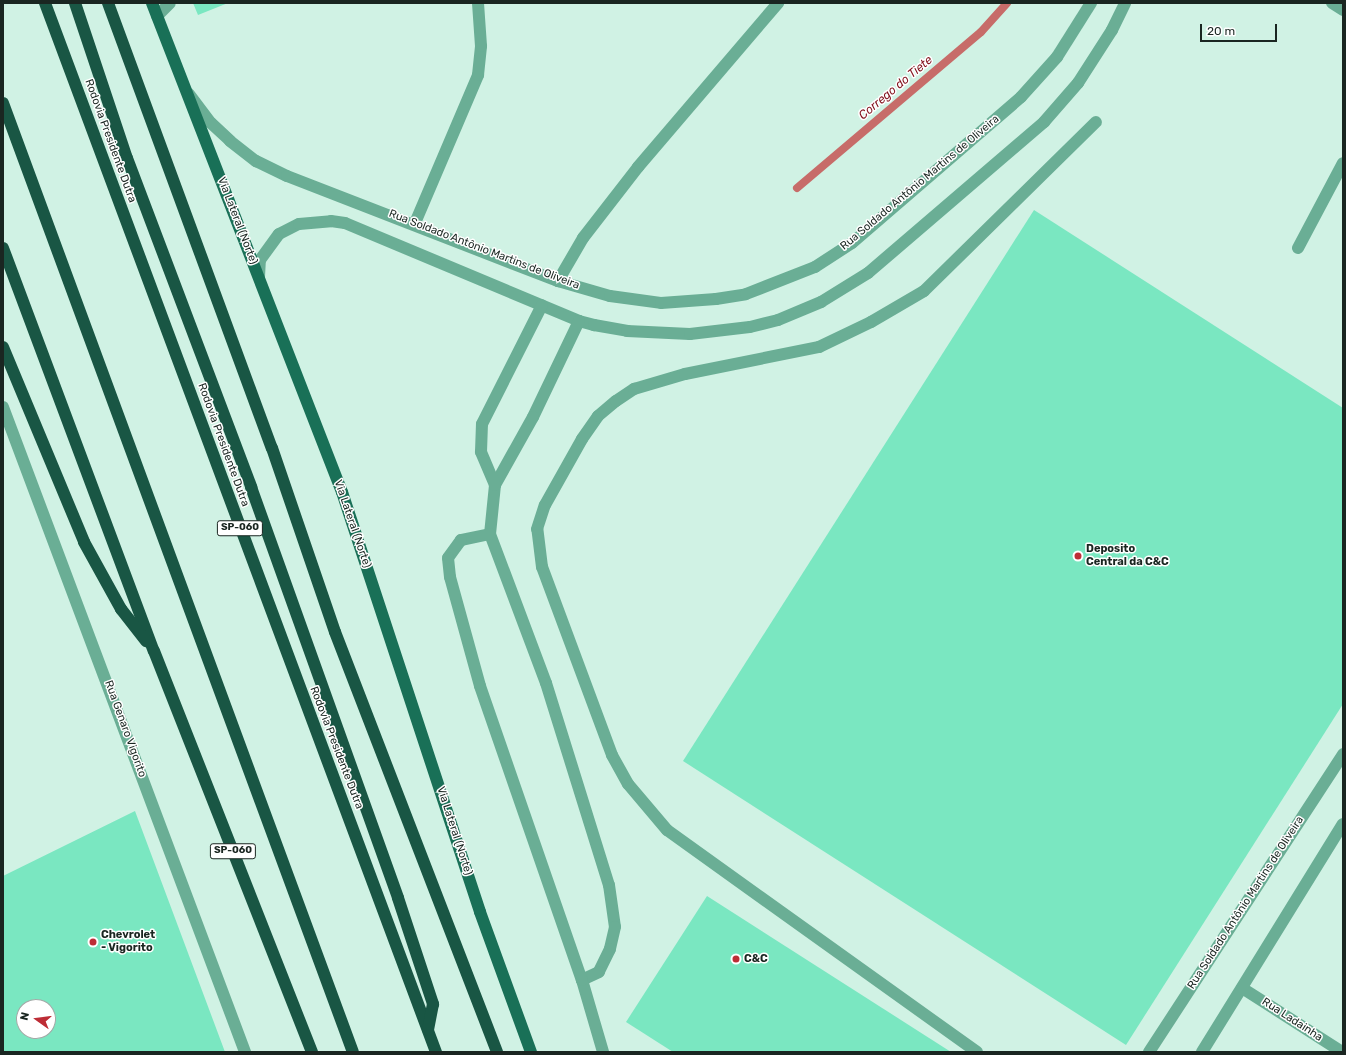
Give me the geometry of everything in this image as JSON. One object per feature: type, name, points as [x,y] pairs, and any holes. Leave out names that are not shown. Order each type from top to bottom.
[{"type":"highway","name":"Rodovia Presidente Dutra","points":[[45,3],[436,1052]]},
{"type":"highway","points":[[75,3],[127,158],[251,487],[398,898],[433,1004],[428,1030]]},
{"type":"highway","points":[[108,3],[272,448],[335,632],[497,1052]]},
{"type":"highway","points":[[3,103],[353,1052]]},
{"type":"highway","name":"SP-060","points":[[3,248],[154,651],[312,1052]]},
{"type":"highway","points":[[3,347],[84,542],[121,609],[154,651]]},
{"type":"main road","name":"Via Lateral (Norte)","points":[[152,3],[342,492],[480,912],[531,1052]]},
{"type":"street","points":[[157,16],[170,3]]},
{"type":"street","points":[[414,223],[478,75],[481,46],[478,3]]},
{"type":"street","points":[[558,281],[583,238],[638,167],[778,3]]},
{"type":"street","name":"Rua Soldado Antônio Martins de Oliveira","points":[[186,89],[211,123],[256,161],[287,176],[414,223],[558,281],[610,296],[661,304],[716,299],[746,294],[815,267],[852,243],[1021,97],[1057,57],[1091,3]]},
{"type":"street","points":[[259,278],[260,260],[279,234],[299,224],[332,221],[345,223],[579,321],[627,331],[674,334],[722,332],[778,320],[821,302],[868,273],[1044,122],[1078,83],[1112,30],[1125,3]]},
{"type":"street","points":[[1332,3],[1343,10]]},
{"type":"street","points":[[977,1052],[662,824],[628,784],[612,756],[542,567],[537,529],[544,505],[582,439],[598,416],[616,401],[634,389],[685,374],[819,347],[871,322],[924,291],[1096,122]]},
{"type":"street","points":[[1298,248],[1343,163]]},
{"type":"street","points":[[495,485],[481,452],[482,424],[542,305]]},
{"type":"street","points":[[579,321],[533,417],[495,485],[490,534],[546,683],[609,885],[615,927],[610,949],[599,972],[582,980]]},
{"type":"street","name":"Rua Genaro Vigorito","points":[[3,407],[245,1052]]},
{"type":"street","points":[[490,534],[461,540],[448,558],[450,577],[480,686],[582,980],[603,1052]]},
{"type":"street","name":"Rua Soldado Antônio Martins de Oliveira","points":[[1149,1052],[1343,754]]},
{"type":"street","points":[[1202,1052],[1343,824]]},
{"type":"street","name":"Rua Ladainha","points":[[1242,988],[1342,1052]]},
{"type":"building","points":[[193,3],[228,3],[198,15]]},
{"type":"building","name":"Deposito Central da C&C","points":[[1034,210],[1343,408],[1343,704],[1126,1045],[683,761]]},
{"type":"building","name":"Chevrolet - Vigorito","points":[[135,811],[225,1052],[3,1052],[3,876]]},
{"type":"building","name":"C&C","points":[[707,896],[951,1052],[673,1052],[626,1022]]},
{"type":"waterway","name":"Corrego do Tiete","points":[[797,188],[981,32],[1007,3]]},
{"type":"place","name":"Deposito Central da C&C","points":[[1078,556]]},
{"type":"place","name":"Chevrolet - Vigorito","points":[[93,942]]},
{"type":"place","name":"C&C","points":[[736,959]]}]
